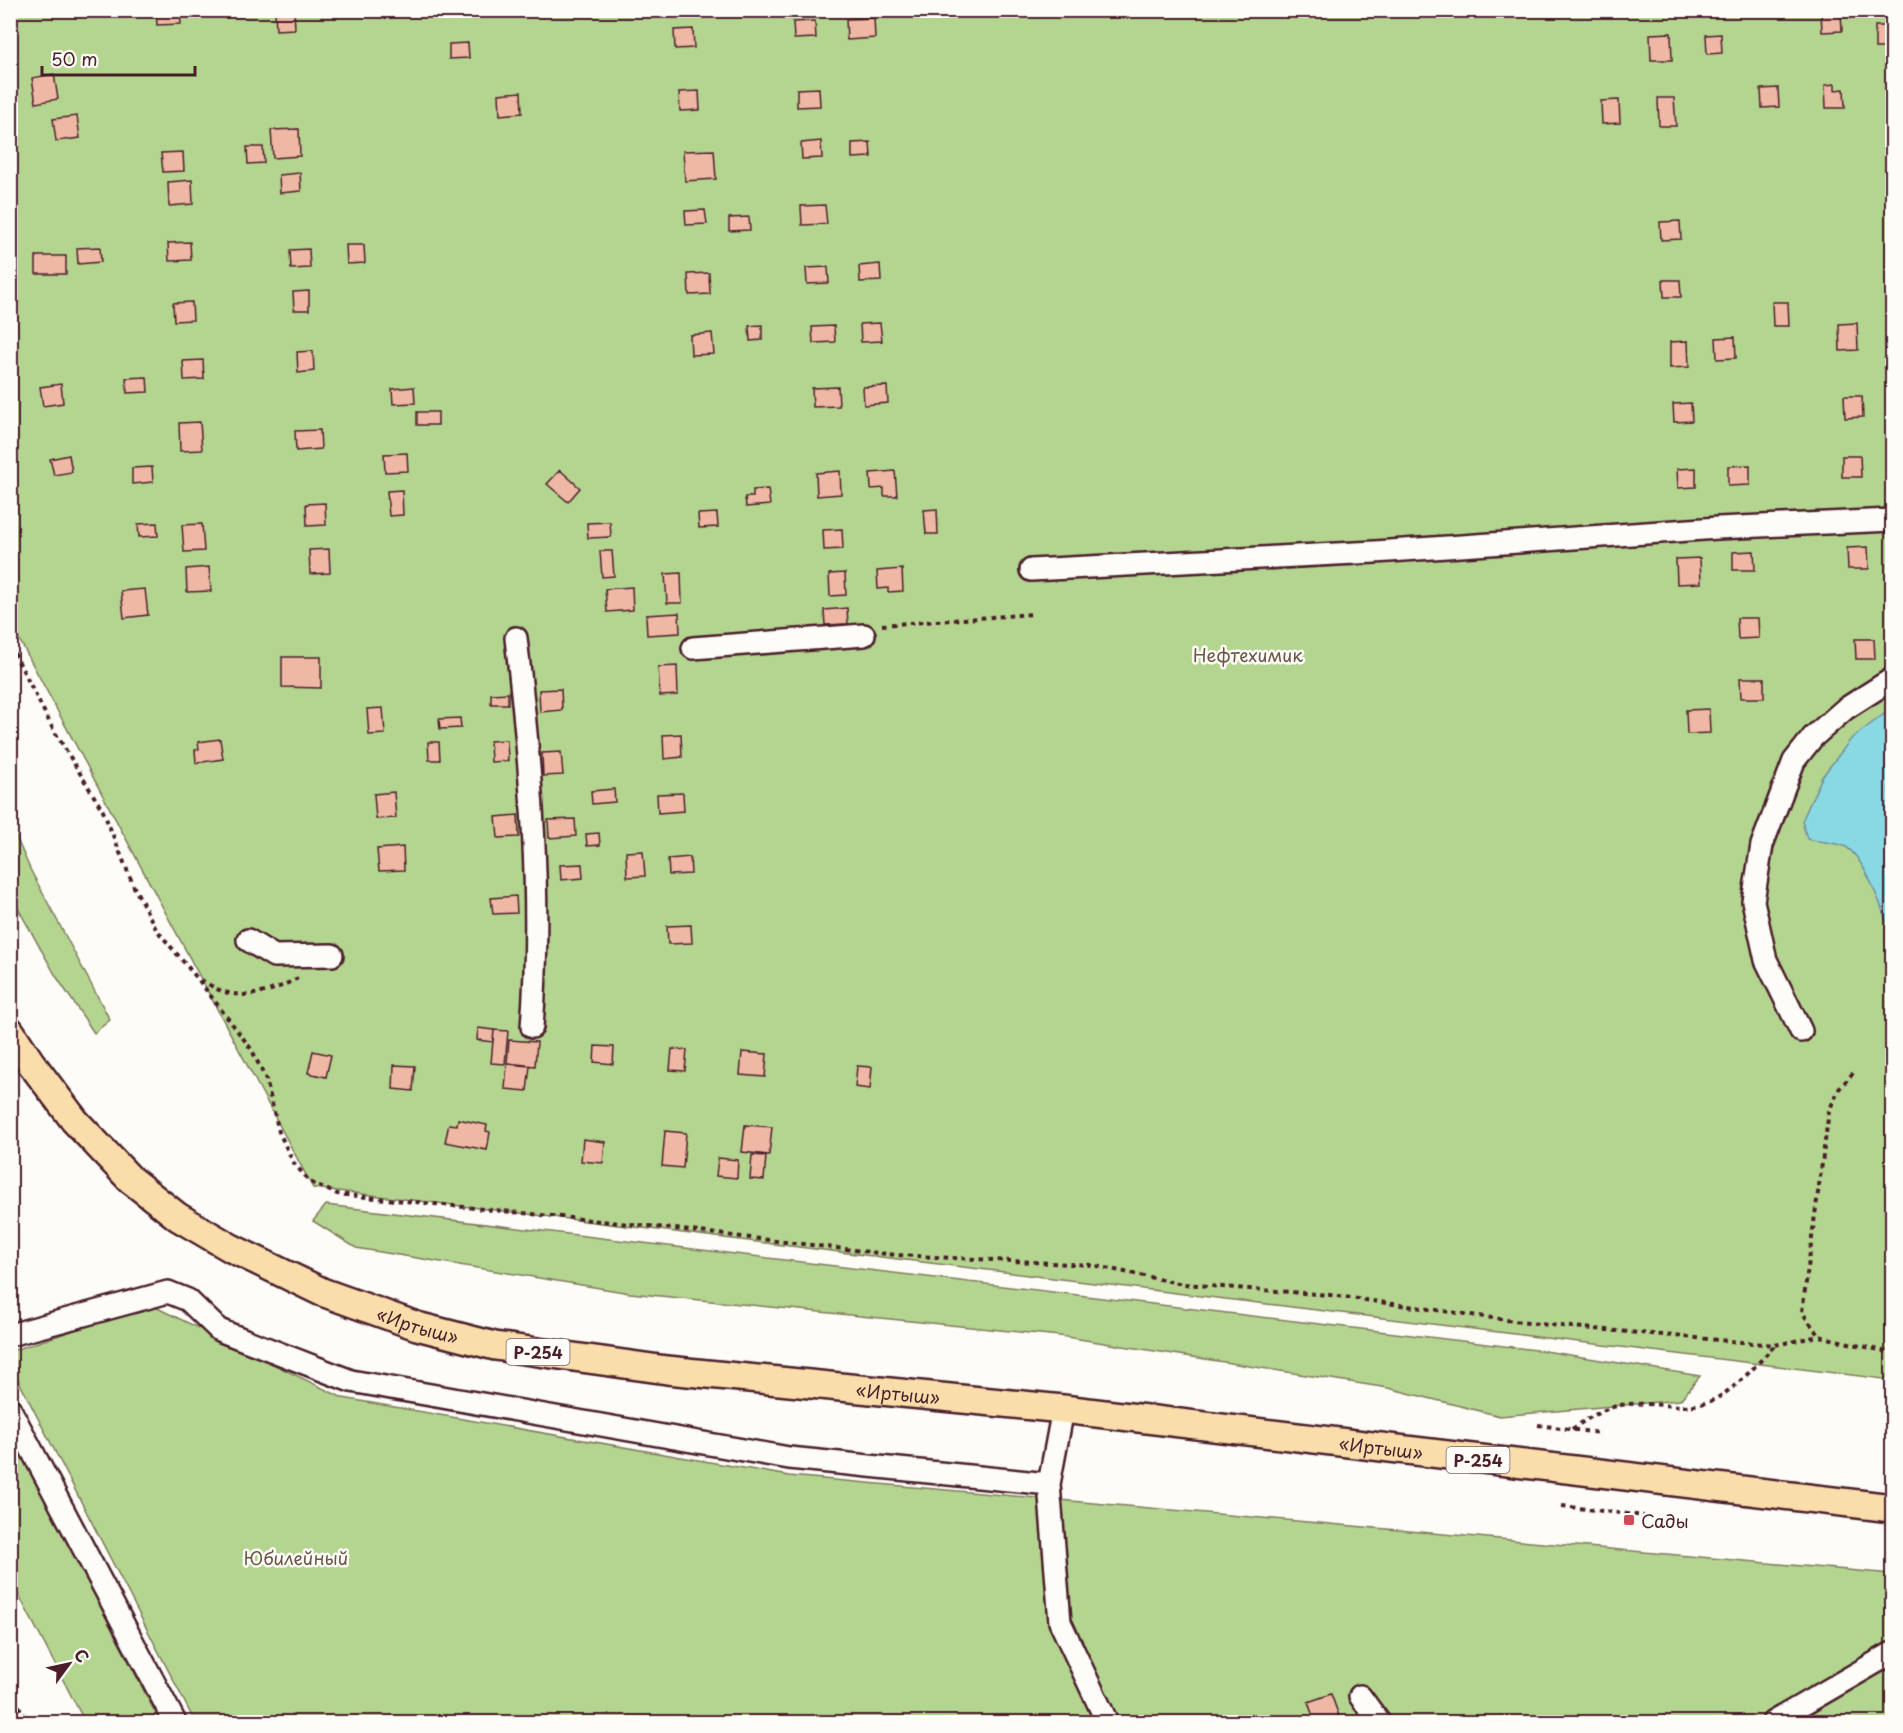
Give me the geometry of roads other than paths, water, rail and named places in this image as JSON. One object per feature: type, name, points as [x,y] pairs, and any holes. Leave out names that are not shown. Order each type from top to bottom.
[{"type":"main road","name":"«Иртыш»","points":[[10,1031],[75,1121],[130,1180],[187,1222],[231,1248],[322,1292],[417,1326],[495,1346],[667,1370],[1063,1409],[1893,1508]]},
{"type":"street","points":[[1031,570],[1375,552],[1718,528],[1893,520]]},
{"type":"street","points":[[693,648],[869,631]]},
{"type":"street","points":[[516,638],[532,795],[536,974],[532,1028]]},
{"type":"street","points":[[1801,1031],[1766,960],[1753,901],[1762,845],[1794,761],[1813,737],[1845,709],[1893,679]]},
{"type":"street","points":[[248,940],[274,957],[332,955]]},
{"type":"street","points":[[10,1335],[168,1293],[188,1300],[219,1330],[351,1381],[789,1458],[1049,1484]]},
{"type":"street","points":[[10,1409],[175,1722]]},
{"type":"street","points":[[1063,1409],[1049,1484],[1060,1622],[1107,1722]]},
{"type":"street","points":[[1773,1722],[1893,1653]]},
{"type":"street","points":[[1360,1696],[1379,1722]]},
{"type":"water","points":[[1892,708],[1892,940],[1874,888],[1860,861],[1844,846],[1807,839],[1802,821],[1822,777],[1851,739]]},
{"type":"place","name":"Сады","points":[[1629,1520]]},
{"type":"park label","name":"Нефтехимик","points":[[1248,654]]},
{"type":"park label","name":"Юбилейный","points":[[296,1557]]}]
